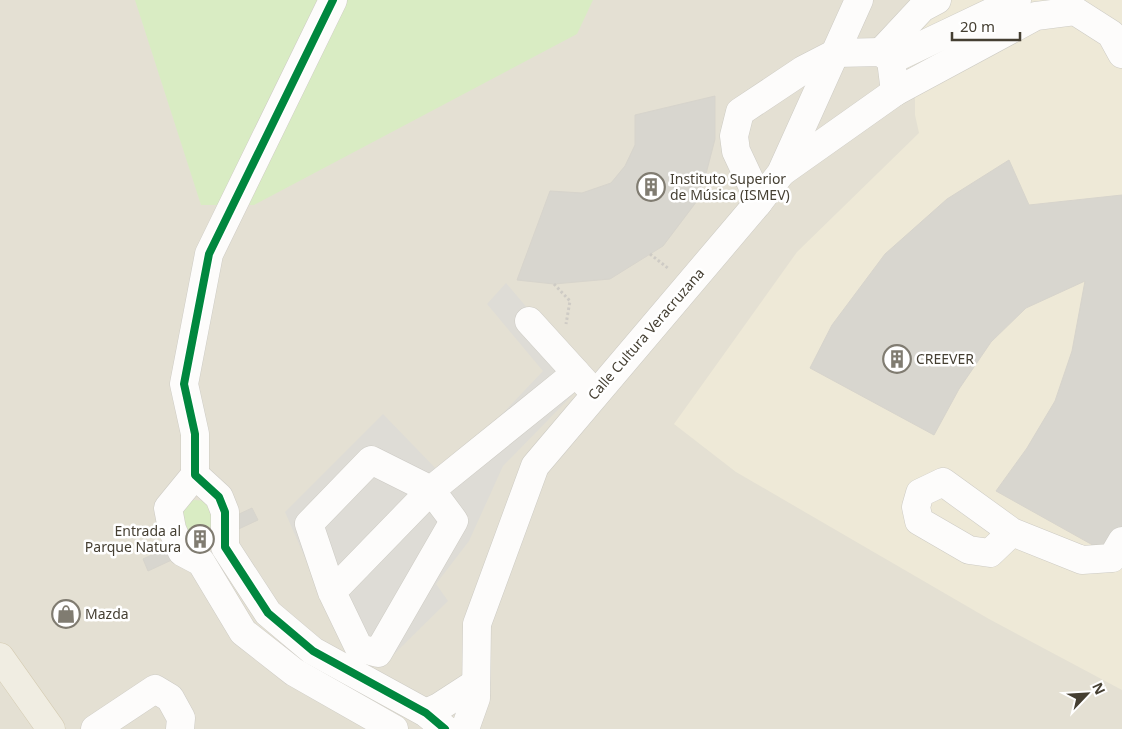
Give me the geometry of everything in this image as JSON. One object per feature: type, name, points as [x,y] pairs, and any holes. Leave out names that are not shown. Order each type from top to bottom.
[{"type":"main road","points":[[0,657],[52,729]]},
{"type":"street","points":[[333,0],[209,254],[184,384],[195,434],[195,475],[168,508],[172,529],[182,552],[201,562],[243,632],[294,672],[394,729]]},
{"type":"street","name":"Calle Cultura Veracruzana","points":[[486,729],[476,691],[478,624],[535,466],[758,203],[781,173],[859,0]]},
{"type":"street","points":[[886,56],[922,8],[937,0]]},
{"type":"street","points":[[758,203],[736,151],[734,136],[740,112],[803,70],[836,53],[886,56],[1018,0]]},
{"type":"street","points":[[781,173],[895,92],[1036,16],[1075,11],[1111,34],[1122,54]]},
{"type":"street","points":[[886,56],[895,92]]},
{"type":"street","points":[[529,321],[595,394]]},
{"type":"street","points":[[332,592],[431,490],[576,373]]},
{"type":"street","points":[[371,460],[431,490],[454,521],[378,653],[359,648],[332,592],[309,524],[371,460]]},
{"type":"street","points":[[195,475],[219,498],[225,512],[225,547],[268,612],[313,651],[435,721],[439,707],[476,691]]},
{"type":"street","points":[[1012,532],[1082,560],[1112,558],[1122,541]]},
{"type":"street","points":[[201,562],[225,547]]},
{"type":"street","points":[[95,729],[155,689],[170,698],[181,718],[180,729]]},
{"type":"street","points":[[465,729],[476,691]]},
{"type":"path","points":[[554,284],[570,301],[561,348],[558,353]]},
{"type":"shaded area","points":[[0,0],[1122,0],[1122,729],[0,729]]},
{"type":"shaded area","points":[[924,0],[1122,0],[1122,690],[989,619],[736,472],[674,424],[797,252],[919,133],[915,115],[915,73],[895,58]]},
{"type":"shaded area","points":[[506,283],[589,378],[503,466],[469,541],[436,584],[448,601],[388,660],[344,647],[285,512],[383,414],[443,476],[543,371],[487,304]]},
{"type":"green space","points":[[135,0],[593,0],[577,34],[254,205],[201,205]]},
{"type":"green space","points":[[194,500],[207,501],[221,525],[187,540],[179,514],[187,503]]},
{"type":"building","name":"Instituto Superior de Música (ISMEV)","points":[[715,96],[715,139],[700,197],[663,246],[610,279],[554,284],[517,280],[550,191],[582,193],[611,183],[625,166],[635,145],[635,115]]},
{"type":"building","name":"CREEVER","points":[[1009,160],[1029,205],[1122,195],[1122,528],[1107,553],[996,491],[1027,448],[1055,401],[1072,351],[1085,281],[1026,308],[991,342],[959,389],[934,435],[810,368],[832,325],[885,254],[947,199]]},
{"type":"building","name":"Entrada al Parque Natura","points":[[252,508],[258,520],[148,571],[143,559]]},
{"type":"cycle path","points":[[333,0],[209,254],[184,384],[195,434],[195,475],[219,497],[225,512],[225,547],[268,613],[313,651],[426,713],[445,729]]},
{"type":"place","name":"Instituto Superior de Música (ISMEV)","points":[[651,187]]},
{"type":"place","name":"CREEVER","points":[[897,359]]},
{"type":"place","name":"Entrada al Parque Natura","points":[[200,539]]},
{"type":"place","name":"Mazda","points":[[66,614]]}]
